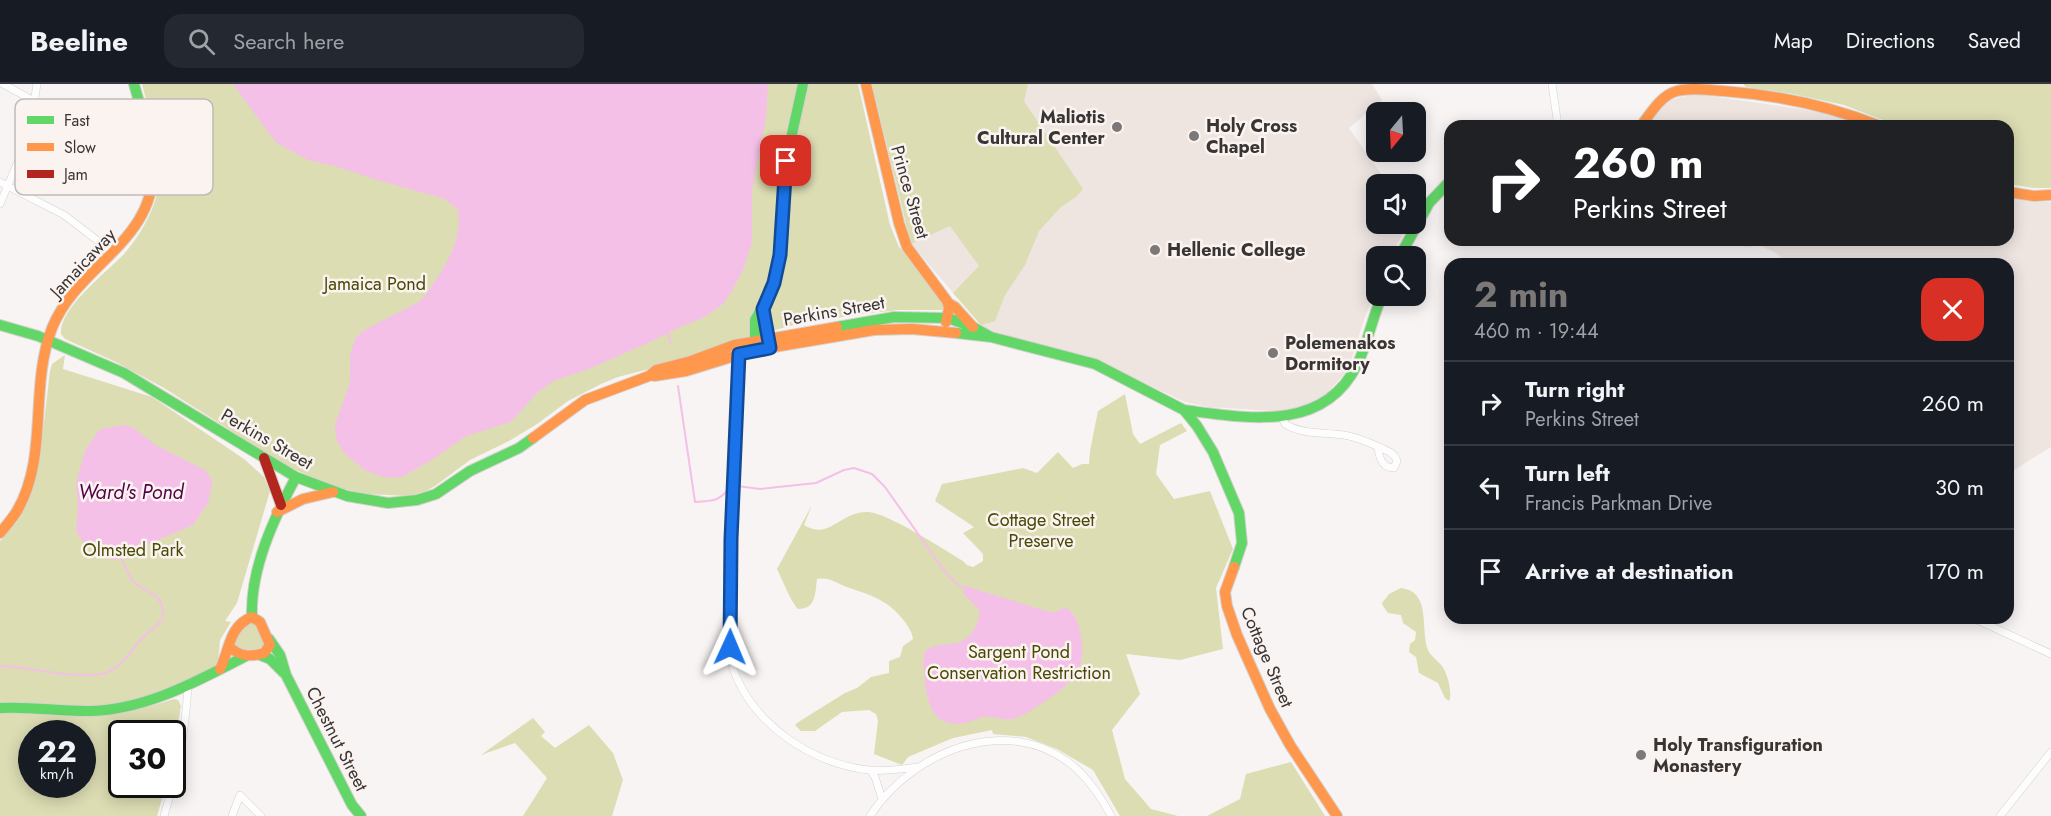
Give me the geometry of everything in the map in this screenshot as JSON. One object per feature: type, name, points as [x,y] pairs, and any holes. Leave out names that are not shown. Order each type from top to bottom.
[{"type":"main road","name":"Jamaicaway","points":[[134,84],[138,99]]},
{"type":"main road","points":[[755,346],[755,320],[770,294],[778,267],[784,220],[786,161],[802,84]]},
{"type":"main road","name":"Prince Street","points":[[866,84],[899,223],[907,247],[944,294],[948,303],[955,307],[974,327]]},
{"type":"main road","points":[[1646,120],[1659,103],[1675,91],[1697,88],[1732,88],[1836,110],[1864,120]]},
{"type":"main road","points":[[1405,246],[1429,204],[1444,188]]},
{"type":"main road","points":[[2014,193],[2034,196],[2051,195]]},
{"type":"main road","name":"Jamaicaway","points":[[0,533],[19,508],[31,471],[38,435],[48,340],[58,316],[71,296],[115,254],[139,223],[150,195]]},
{"type":"main road","points":[[944,332],[948,318],[948,303]]},
{"type":"main road","points":[[1184,410],[1228,415],[1282,416],[1301,414],[1318,408],[1342,388],[1360,357],[1378,306]]},
{"type":"main road","points":[[763,309],[769,344]]},
{"type":"main road","name":"Perkins Street","points":[[769,344],[894,318],[948,318],[974,327],[991,337]]},
{"type":"main road","name":"Perkins Street","points":[[0,325],[25,331],[114,368],[152,388],[296,477],[372,502],[388,503],[417,500],[436,494],[478,466],[519,448],[585,400],[649,376],[656,370],[691,361],[728,347],[755,346],[884,329],[991,337],[1045,351]]},
{"type":"main road","name":"Perkins Street","points":[[649,376],[658,377],[681,372],[739,354],[755,346]]},
{"type":"main road","name":"Cottage Street","points":[[1045,351],[1095,364],[1184,410],[1197,426],[1213,452],[1239,513],[1242,543],[1225,592],[1227,606],[1237,635],[1270,709],[1290,745],[1336,816]]},
{"type":"main road","points":[[264,458],[274,482],[279,509]]},
{"type":"main road","points":[[252,617],[251,606],[262,553],[279,509],[296,477]]},
{"type":"main road","points":[[279,509],[303,499],[334,491]]},
{"type":"main road","points":[[220,669],[229,646],[229,638],[246,618],[252,617],[260,622],[269,639],[268,650],[260,655],[246,656],[235,653],[229,646]]},
{"type":"main road","name":"Chestnut Street","points":[[269,639],[280,655],[286,675],[357,813]]},
{"type":"main road","name":"Chestnut Street","points":[[260,655],[270,659],[286,675]]},
{"type":"main road","points":[[0,708],[18,706],[94,711],[127,707],[188,686],[246,656]]},
{"type":"street","points":[[3,84],[30,99]]},
{"type":"street","points":[[34,99],[38,84]]},
{"type":"street","points":[[1552,84],[1557,120]]},
{"type":"street","points":[[0,204],[15,169]]},
{"type":"street","points":[[0,182],[15,190]]},
{"type":"street","points":[[25,195],[64,215],[115,254]]},
{"type":"street","points":[[739,354],[730,600],[730,647],[733,667],[754,705],[769,723],[795,743],[849,767],[887,771],[918,767]]},
{"type":"street","points":[[1282,416],[1284,423],[1295,429],[1348,435],[1378,447]]},
{"type":"street","points":[[1986,624],[2051,654]]},
{"type":"street","points":[[164,816],[187,716],[188,686]]},
{"type":"street","points":[[870,816],[882,799],[918,767],[953,750],[980,742],[1002,740],[1026,744],[1058,756],[1072,765],[1093,786],[1111,816]]},
{"type":"street","points":[[2000,816],[2051,752]]},
{"type":"street","points":[[870,770],[875,777],[882,799]]},
{"type":"street","points":[[232,816],[240,795],[261,816]]},
{"type":"shaded area","name":"Hellenic College","points":[[872,84],[1372,84],[1382,100],[1366,102],[1366,114],[1349,128],[1366,152],[1366,162],[1373,162],[1381,174],[1366,174],[1366,234],[1403,234],[1396,246],[1366,246],[1366,306],[1369,306],[1348,370],[1325,395],[1299,409],[1274,411],[1209,407],[1185,402],[1085,355],[1000,335],[981,325],[911,244]]},
{"type":"shaded area","points":[[1696,94],[1801,109],[1846,120],[1651,120],[1673,99]]},
{"type":"shaded area","points":[[2014,199],[2051,202],[2051,447],[2014,470],[2014,258],[1782,258],[1761,246],[2014,246]]},
{"type":"green space","name":"Jamaica Pond","points":[[142,84],[858,84],[890,225],[899,247],[937,291],[944,305],[943,310],[899,310],[794,325],[733,341],[684,360],[618,377],[568,401],[509,441],[470,460],[435,486],[409,496],[366,494],[327,485],[282,463],[164,388],[116,362],[65,339],[61,334],[62,324],[75,302],[131,246],[147,220],[156,195],[213,195],[213,99],[146,99]]},
{"type":"green space","points":[[872,84],[1028,84],[1024,101],[1083,189],[1061,207],[1039,231],[1025,265],[1005,295],[995,321],[981,325],[953,293],[979,266],[950,226],[911,244]]},
{"type":"green space","points":[[1743,84],[2051,84],[2051,188],[2014,185],[2014,120],[1883,120],[1844,105],[1746,87]]},
{"type":"green space","name":"Olmsted Park","points":[[65,355],[63,369],[152,397],[244,459],[264,477],[270,491],[237,603],[225,621],[231,622],[220,640],[218,662],[212,669],[128,705],[87,707],[16,702],[0,704],[0,541],[17,522],[31,491],[43,431],[50,371],[52,364]]},
{"type":"green space","points":[[1125,394],[1133,434],[1140,444],[1181,423],[1187,431],[1160,445],[1156,474],[1174,499],[1210,491],[1233,549],[1216,588],[1223,649],[1180,660],[1126,654],[1140,694],[1112,730],[1125,779],[1151,809],[1178,816],[1120,816],[1093,770],[1057,749],[1026,737],[993,734],[992,730],[953,738],[908,757],[902,765],[874,754],[878,721],[876,714],[869,710],[842,712],[815,731],[801,731],[795,725],[800,721],[857,688],[871,677],[889,673],[889,661],[900,657],[903,646],[913,639],[899,614],[885,603],[828,579],[817,579],[813,600],[808,606],[798,609],[795,606],[777,569],[812,505],[804,525],[813,529],[828,528],[858,513],[877,514],[915,532],[973,567],[983,561],[983,554],[963,533],[974,527],[935,501],[942,484],[1023,468],[1037,473],[1058,452],[1073,468],[1089,464],[1098,411]]},
{"type":"green space","points":[[1401,588],[1411,591],[1421,604],[1426,643],[1429,652],[1446,673],[1450,688],[1449,701],[1445,698],[1438,683],[1419,673],[1416,657],[1409,652],[1416,632],[1403,623],[1401,615],[1388,613],[1383,606],[1382,603],[1389,594]]},
{"type":"green space","points":[[246,623],[256,624],[265,641],[264,645],[253,650],[241,648],[235,644],[234,636]]},
{"type":"green space","points":[[174,699],[178,700],[181,706],[179,720],[108,720],[108,798],[162,798],[157,816],[0,816],[0,712],[22,711],[99,716],[132,711]]},
{"type":"green space","points":[[533,718],[545,732],[541,736],[555,748],[589,725],[613,753],[623,780],[612,816],[523,816],[547,778],[515,743],[481,755]]},
{"type":"green space","points":[[1291,762],[1325,816],[1207,816],[1240,799],[1246,774]]},
{"type":"water","name":"Jamaica Pond","points":[[233,84],[768,84],[766,117],[752,191],[752,243],[743,270],[723,304],[703,318],[589,369],[553,381],[536,394],[511,422],[466,436],[402,477],[387,478],[366,471],[345,454],[336,439],[335,424],[350,383],[350,354],[356,337],[366,329],[419,302],[425,296],[450,256],[457,234],[458,210],[445,199],[308,160],[277,143]]},
{"type":"water","name":"Ward's Pond","points":[[127,425],[157,446],[205,470],[212,480],[208,503],[193,525],[135,550],[122,559],[112,560],[94,551],[76,532],[78,503],[76,484],[85,451],[98,431]]},
{"type":"water","points":[[965,586],[1046,611],[1055,612],[1067,607],[1077,620],[1082,654],[1077,671],[1059,691],[1021,716],[1012,719],[985,717],[962,724],[949,723],[937,716],[930,705],[924,671],[925,651],[938,645],[963,641],[975,628],[978,619],[979,610],[963,593]]},
{"type":"waterway","points":[[668,333],[671,342]]},
{"type":"waterway","points":[[678,386],[695,502],[716,499],[727,491]]},
{"type":"waterway","points":[[737,486],[760,489],[816,483],[844,470],[854,468],[872,474],[885,487],[940,565],[953,581],[964,588]]},
{"type":"waterway","points":[[0,666],[87,675],[110,671],[119,665],[145,635],[159,624],[163,616],[158,598],[133,581],[122,559]]},
{"type":"traffic: fast","points":[[134,84],[138,99]]},
{"type":"traffic: fast","points":[[755,347],[755,320],[770,294],[779,262],[784,220],[786,161],[803,84]]},
{"type":"traffic: fast","points":[[1405,246],[1429,203],[1444,187]]},
{"type":"traffic: fast","points":[[1184,410],[1233,416],[1281,416],[1304,411],[1324,402],[1342,387],[1357,365],[1378,306]]},
{"type":"traffic: fast","points":[[763,309],[769,344]]},
{"type":"traffic: fast","points":[[837,327],[894,317],[948,318],[973,327],[991,337]]},
{"type":"traffic: fast","points":[[0,325],[38,336],[124,373],[296,477],[347,496],[388,503],[417,500],[436,494],[470,471],[519,448],[533,438]]},
{"type":"traffic: fast","points":[[956,333],[991,337],[1095,364],[1184,410],[1213,452],[1239,513],[1242,543],[1234,567]]},
{"type":"traffic: fast","points":[[252,617],[252,599],[259,562],[272,527],[296,477]]},
{"type":"traffic: fast","points":[[269,639],[280,655],[286,675],[352,805],[361,816]]},
{"type":"traffic: fast","points":[[260,655],[270,659],[284,673]]},
{"type":"traffic: fast","points":[[0,708],[92,711],[133,705],[172,692],[246,656]]},
{"type":"traffic: slow","points":[[866,84],[899,223],[907,247],[947,301],[949,308],[946,322]]},
{"type":"traffic: slow","points":[[1646,120],[1666,96],[1677,91],[1694,89],[1783,99],[1823,107],[1862,120]]},
{"type":"traffic: slow","points":[[2014,193],[2034,196],[2051,195]]},
{"type":"traffic: slow","points":[[0,533],[17,511],[27,490],[33,468],[41,374],[52,328],[64,305],[79,286],[130,233],[143,213],[149,195]]},
{"type":"traffic: slow","points":[[948,303],[955,307],[973,327]]},
{"type":"traffic: slow","points":[[533,438],[585,400],[649,376],[656,370],[691,361],[734,345],[837,327]]},
{"type":"traffic: slow","points":[[654,376],[686,371],[751,351],[874,330],[912,329],[956,333]]},
{"type":"traffic: slow","points":[[277,512],[303,499],[333,492]]},
{"type":"traffic: slow","points":[[1234,567],[1225,592],[1227,606],[1237,635],[1270,709],[1290,745],[1337,816]]},
{"type":"traffic: slow","points":[[220,669],[234,632],[244,621],[252,617],[260,622],[270,645],[264,653],[254,655],[241,654],[229,646]]},
{"type":"traffic: jam","points":[[264,458],[281,505]]},
{"type":"place","name":"Maliotis Cultural Center","points":[[1117,127]]},
{"type":"place","name":"Holy Cross Chapel","points":[[1194,136]]},
{"type":"place","name":"Hellenic College","points":[[1155,250]]},
{"type":"place","name":"Polemenakos Dormitory","points":[[1273,353]]},
{"type":"place","name":"Holy Transfiguration Monastery","points":[[1641,755]]},
{"type":"route","points":[[730,647],[731,539],[739,354],[770,348],[763,309],[774,283],[780,255],[786,161]]},
{"type":"park label","name":"Cottage Street Preserve","points":[[1041,530]]},
{"type":"park label","name":"Sargent Pond Conservation Restriction","points":[[1019,662]]}]
